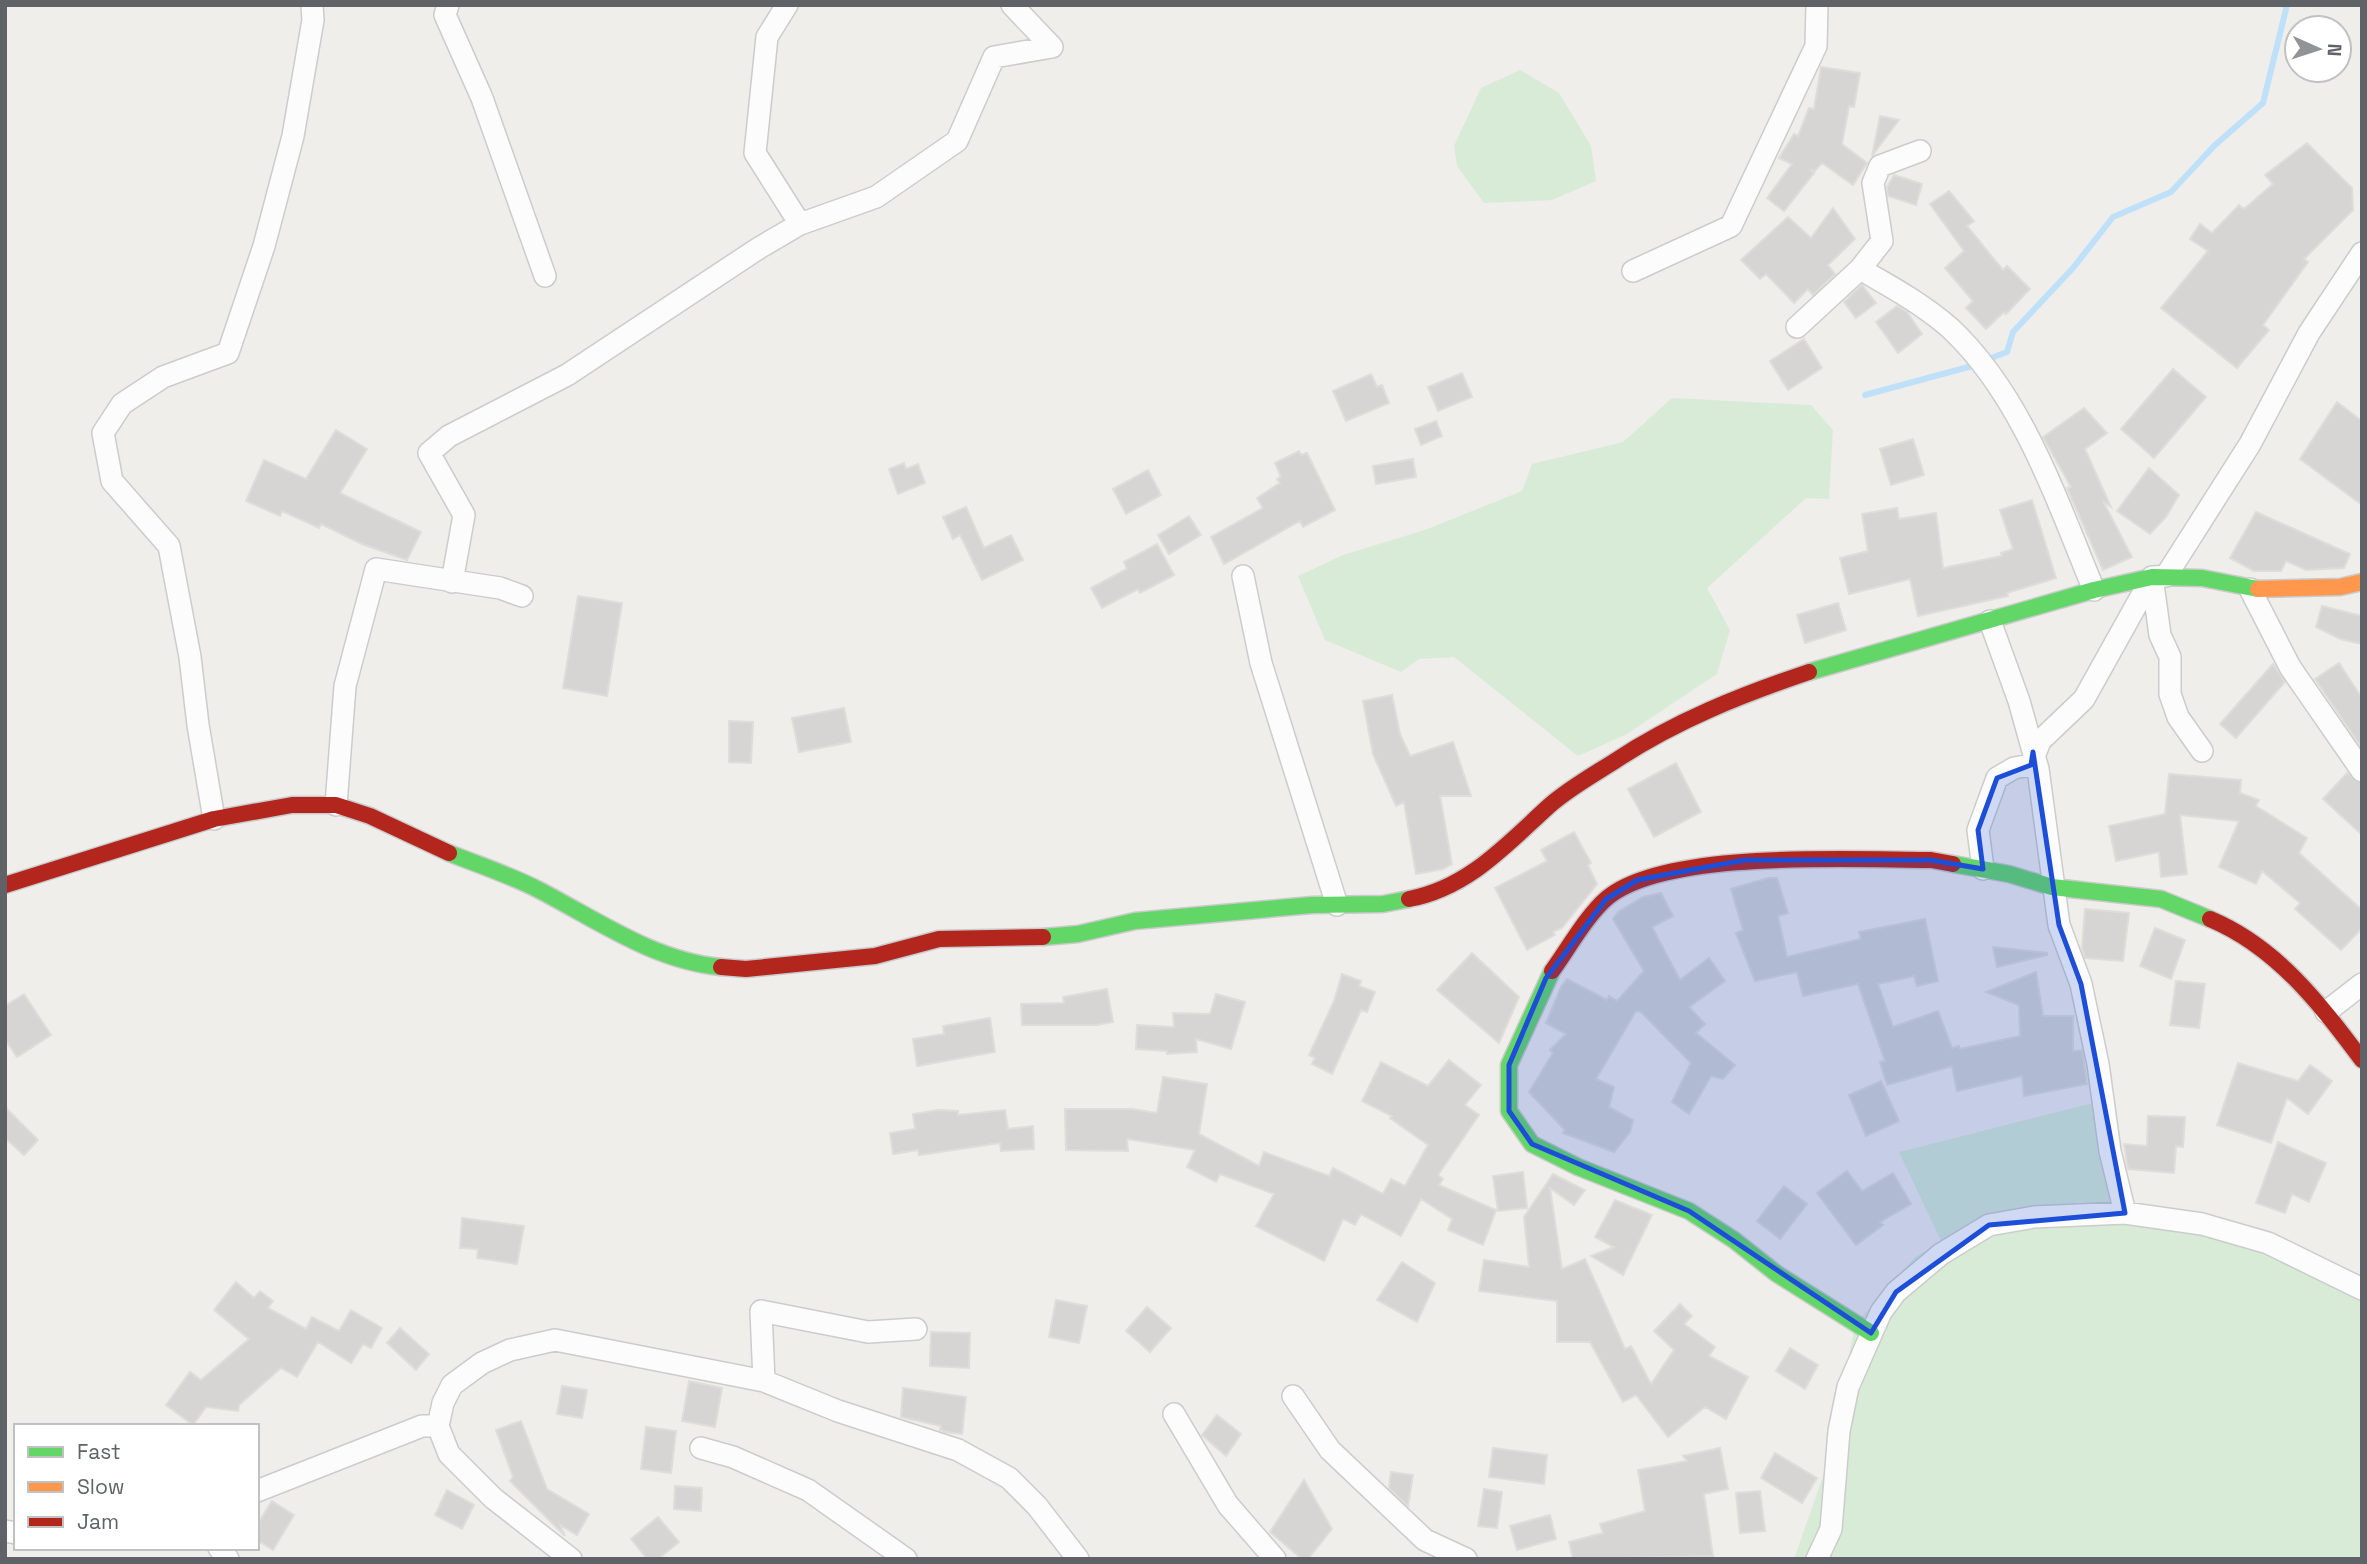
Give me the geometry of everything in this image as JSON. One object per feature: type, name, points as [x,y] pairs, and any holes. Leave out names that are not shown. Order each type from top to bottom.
[{"type":"street","points":[[214,819],[170,546],[112,481],[103,433],[122,404],[163,377],[228,352],[264,246],[293,136],[313,20],[312,5]]},
{"type":"street","points":[[449,5],[445,15],[482,98],[545,276]]},
{"type":"street","points":[[787,5],[766,37],[755,153],[800,224]]},
{"type":"street","points":[[452,582],[464,515],[429,453],[449,436],[567,375],[800,224],[876,197],[957,141],[994,57],[1052,47],[1012,5]]},
{"type":"street","points":[[1633,271],[1731,226],[1816,46],[1817,5]]},
{"type":"street","points":[[1797,327],[1860,269],[1882,241],[1873,183],[1880,166],[1920,151]]},
{"type":"street","points":[[5,885],[214,819],[292,805],[336,805],[370,816],[427,844],[536,888],[641,945],[712,966],[746,969],[875,956],[939,939],[1027,939],[1078,934],[1135,921],[1337,905],[1383,904],[1432,895],[1476,871],[1514,841],[1550,805],[1617,759],[1686,720],[1843,660],[2094,590],[2166,576],[2249,444],[2309,333],[2362,253]]},
{"type":"street","points":[[1860,269],[1896,289],[1950,328],[1998,384],[2031,447],[2094,590]]},
{"type":"street","points":[[336,805],[345,686],[376,569],[500,588],[522,596]]},
{"type":"street","points":[[1242,576],[1265,675],[1337,905]]},
{"type":"street","points":[[2152,577],[2202,578],[2250,589],[2340,587],[2362,582]]},
{"type":"street","points":[[2152,577],[2160,635],[2170,657],[2170,694],[2178,717],[2202,751]]},
{"type":"street","points":[[1983,869],[1978,830],[1997,778],[2014,768],[2031,765],[2034,752],[2061,719],[2084,699],[2152,577]]},
{"type":"street","points":[[2250,589],[2290,667],[2362,771]]},
{"type":"street","points":[[1990,621],[2034,752],[2049,836],[2052,887],[2059,925],[2081,984],[2098,1064],[2110,1151],[2125,1213]]},
{"type":"street","points":[[1871,1333],[1777,1274],[1734,1240],[1689,1211],[1578,1167],[1532,1144],[1509,1111],[1509,1065],[1546,978],[1606,899],[1637,880],[1744,860],[1931,860],[1983,869],[2052,887],[2161,899],[2191,909],[2250,940],[2277,960],[2326,1012],[2362,1060]]},
{"type":"street","points":[[2326,1012],[2362,984]]},
{"type":"street","points":[[1817,1559],[1832,1529],[1839,1431],[1849,1387],[1881,1312],[1896,1292],[1941,1254],[1989,1225],[2034,1217],[2125,1213],[2202,1224],[2268,1243],[2362,1289]]},
{"type":"street","points":[[764,1381],[761,1311],[868,1332],[916,1329]]},
{"type":"street","points":[[571,1559],[493,1498],[449,1454],[438,1426],[443,1403],[453,1385],[482,1363],[510,1350],[555,1340],[764,1381],[838,1411],[958,1450],[1009,1478],[1037,1506],[1078,1559]]},
{"type":"street","points":[[1293,1396],[1330,1450],[1425,1540],[1466,1559]]},
{"type":"street","points":[[1174,1414],[1228,1505],[1275,1559]]},
{"type":"street","points":[[259,1491],[422,1426],[438,1426]]},
{"type":"street","points":[[702,1448],[733,1457],[808,1490],[906,1559]]},
{"type":"highlighted area","points":[[2033,752],[2059,925],[2081,984],[2125,1213],[1989,1225],[1896,1292],[1871,1333],[1689,1211],[1532,1144],[1509,1111],[1509,1065],[1546,978],[1606,899],[1637,880],[1744,860],[1931,860],[1983,869],[1978,830],[1997,778],[2031,765]]},
{"type":"green space","points":[[1520,70],[1559,93],[1591,146],[1596,181],[1552,200],[1484,203],[1457,166],[1454,146],[1481,88]]},
{"type":"green space","points":[[1672,398],[1811,405],[1833,430],[1829,499],[1806,498],[1707,588],[1730,630],[1717,674],[1627,734],[1578,756],[1454,657],[1419,659],[1401,672],[1325,640],[1298,576],[1343,555],[1425,530],[1522,491],[1532,464],[1623,442]]},
{"type":"green space","points":[[2110,1099],[2120,1209],[2215,1227],[2362,1285],[2362,1559],[1794,1559],[1828,1462],[1855,1325],[1914,1258],[1941,1241],[1899,1152]]},
{"type":"building","points":[[1821,67],[1860,73],[1854,107],[1849,106],[1842,144],[1867,163],[1853,185],[1822,163],[1815,171],[1811,170],[1814,173],[1784,211],[1767,198],[1792,164],[1779,158],[1794,134],[1798,136],[1809,108],[1814,109]]},
{"type":"building","points":[[1880,116],[1899,120],[1872,156]]},
{"type":"building","points":[[2307,143],[2352,188],[2353,210],[2304,259],[2308,262],[2263,325],[2269,330],[2237,368],[2161,308],[2208,251],[2190,239],[2200,224],[2212,233],[2239,205],[2244,209],[2273,184],[2265,175]]},
{"type":"building","points":[[1894,175],[1922,184],[1916,205],[1888,196],[1887,187]]},
{"type":"building","points":[[1949,191],[1974,221],[1967,226],[2003,270],[2007,266],[2030,289],[2006,314],[2004,312],[1986,329],[1966,308],[1973,301],[1945,268],[1964,251],[1930,204]]},
{"type":"building","points":[[1833,208],[1855,239],[1828,265],[1835,274],[1813,295],[1808,289],[1794,303],[1766,274],[1760,279],[1741,260],[1788,217],[1811,238]]},
{"type":"building","points":[[1862,285],[1876,303],[1856,318],[1844,302]]},
{"type":"building","points":[[1897,306],[1907,312],[1922,334],[1898,353],[1876,322]]},
{"type":"building","points":[[1804,339],[1822,368],[1788,390],[1770,361]]},
{"type":"building","points":[[2173,369],[2206,397],[2154,458],[2121,429]]},
{"type":"building","points":[[1462,373],[1472,397],[1438,411],[1428,387]]},
{"type":"building","points":[[1371,374],[1377,387],[1382,385],[1389,403],[1346,421],[1333,391]]},
{"type":"building","points":[[2337,402],[2362,421],[2362,505],[2300,459]]},
{"type":"building","points":[[2084,408],[2107,433],[2085,449],[2111,507],[2103,501],[2132,557],[2103,570],[2067,488],[2071,487],[2043,437]]},
{"type":"building","points":[[1436,421],[1442,436],[1421,445],[1415,429]]},
{"type":"building","points":[[336,430],[367,449],[340,493],[421,532],[407,560],[362,544],[321,524],[319,528],[282,511],[280,516],[246,501],[264,460],[306,479]]},
{"type":"building","points":[[1913,439],[1924,475],[1891,485],[1880,449]]},
{"type":"building","points":[[1299,451],[1301,455],[1307,453],[1335,510],[1303,527],[1300,521],[1224,564],[1211,537],[1263,508],[1257,498],[1280,483],[1277,479],[1281,477],[1275,463]]},
{"type":"building","points":[[1413,459],[1416,477],[1376,484],[1373,466]]},
{"type":"building","points":[[904,463],[906,469],[918,464],[925,483],[898,494],[889,469]]},
{"type":"building","points":[[2149,468],[2179,495],[2166,517],[2150,534],[2117,511]]},
{"type":"building","points":[[1148,470],[1161,495],[1126,514],[1113,489]]},
{"type":"building","points":[[2032,500],[2056,578],[2007,593],[2008,596],[1918,616],[1910,579],[1849,594],[1840,558],[1868,551],[1862,514],[1897,508],[1899,519],[1936,513],[1943,568],[2002,556],[2001,553],[2013,549],[2000,510]]},
{"type":"building","points":[[966,507],[984,548],[1011,535],[1023,560],[982,580],[960,535],[953,539],[943,517]]},
{"type":"building","points":[[2256,512],[2350,554],[2344,568],[2306,570],[2286,561],[2281,571],[2254,571],[2230,558]]},
{"type":"building","points":[[1189,516],[1201,535],[1169,554],[1158,535]]},
{"type":"building","points":[[1157,544],[1174,575],[1140,593],[1138,589],[1102,608],[1091,588],[1127,569],[1124,562]]},
{"type":"building","points":[[578,596],[622,603],[607,696],[563,688]]},
{"type":"building","points":[[1838,603],[1846,630],[1805,643],[1797,615]]},
{"type":"building","points":[[2322,606],[2362,616],[2362,644],[2340,639],[2316,627]]},
{"type":"building","points":[[2339,663],[2362,698],[2362,748],[2315,679]]},
{"type":"building","points":[[2273,664],[2285,682],[2236,738],[2220,724]]},
{"type":"building","points":[[1392,695],[1400,734],[1410,756],[1453,742],[1471,796],[1440,796],[1452,864],[1443,869],[1416,874],[1404,802],[1396,806],[1373,754],[1363,701]]},
{"type":"building","points":[[844,708],[851,742],[799,752],[792,718]]},
{"type":"building","points":[[729,721],[753,722],[751,763],[729,762]]},
{"type":"building","points":[[1676,763],[1701,812],[1654,837],[1628,789]]},
{"type":"building","points":[[2347,773],[2362,784],[2362,835],[2323,799]]},
{"type":"building","points":[[2169,774],[2241,780],[2240,793],[2259,800],[2256,806],[2307,838],[2299,853],[2362,910],[2362,928],[2341,950],[2295,909],[2300,903],[2262,871],[2256,884],[2219,867],[2239,821],[2180,815],[2187,874],[2161,877],[2159,852],[2116,861],[2109,826],[2165,814]]},
{"type":"building","points":[[1574,832],[1591,863],[1588,865],[1597,884],[1562,928],[1553,932],[1555,935],[1527,950],[1495,888],[1547,861],[1541,850]]},
{"type":"building","points":[[1777,878],[1788,913],[1778,916],[1787,957],[1861,939],[1859,932],[1925,919],[1938,981],[1917,986],[1914,976],[1878,984],[1893,1027],[1938,1011],[1952,1048],[1959,1046],[1960,1049],[2020,1036],[2019,1005],[1986,992],[2036,972],[2043,1016],[2073,1016],[2073,1051],[2082,1050],[2087,1084],[2024,1096],[2022,1076],[1957,1091],[1952,1066],[1887,1085],[1880,1062],[1885,1061],[1858,984],[1803,996],[1797,972],[1755,981],[1736,933],[1743,930],[1731,889]]},
{"type":"building","points":[[1661,893],[1673,916],[1652,927],[1680,980],[1709,958],[1725,981],[1689,1007],[1705,1024],[1696,1033],[1735,1065],[1723,1079],[1711,1076],[1689,1114],[1672,1102],[1691,1063],[1641,1012],[1636,1011],[1596,1079],[1614,1087],[1609,1107],[1633,1120],[1630,1132],[1614,1152],[1563,1133],[1565,1130],[1529,1092],[1553,1053],[1550,1050],[1566,1034],[1546,1023],[1561,987],[1567,979],[1607,1000],[1609,996],[1617,1001],[1644,971],[1613,919],[1618,912],[1643,897]]},
{"type":"building","points":[[2085,909],[2129,913],[2123,961],[2085,958],[2082,948]]},
{"type":"building","points":[[2155,928],[2185,940],[2171,979],[2140,966]]},
{"type":"building","points":[[1993,947],[2047,953],[2047,955],[1997,967]]},
{"type":"building","points":[[1472,953],[1519,997],[1499,1043],[1437,990]]},
{"type":"building","points":[[1342,974],[1361,981],[1359,986],[1375,992],[1367,1012],[1361,1010],[1332,1074],[1312,1064],[1315,1058],[1309,1055],[1334,1001]]},
{"type":"building","points":[[2176,981],[2205,984],[2199,1028],[2170,1025]]},
{"type":"building","points":[[1107,989],[1113,1022],[1096,1025],[1022,1025],[1021,1004],[1064,1003],[1063,997]]},
{"type":"building","points":[[24,994],[51,1035],[17,1057],[5,1039],[5,1006]]},
{"type":"building","points":[[1216,994],[1245,1002],[1231,1049],[1196,1039],[1197,1052],[1167,1054],[1167,1051],[1136,1049],[1137,1025],[1174,1027],[1173,1013],[1210,1014]]},
{"type":"building","points":[[990,1018],[995,1052],[917,1066],[913,1039],[944,1034],[943,1026]]},
{"type":"building","points":[[1449,1060],[1481,1085],[1465,1105],[1479,1115],[1438,1175],[1443,1179],[1439,1185],[1496,1210],[1483,1245],[1448,1230],[1452,1219],[1421,1199],[1401,1236],[1361,1214],[1355,1225],[1343,1219],[1324,1261],[1256,1226],[1274,1194],[1220,1174],[1216,1182],[1187,1167],[1195,1150],[1127,1139],[1128,1151],[1066,1150],[1065,1109],[1132,1109],[1157,1113],[1163,1077],[1207,1084],[1199,1134],[1259,1166],[1264,1152],[1329,1176],[1333,1168],[1383,1194],[1391,1179],[1405,1186],[1428,1145],[1390,1118],[1392,1116],[1362,1101],[1381,1062],[1428,1086]]},
{"type":"building","points":[[2238,1063],[2298,1081],[2310,1065],[2332,1081],[2308,1114],[2287,1098],[2271,1143],[2217,1125]]},
{"type":"building","points":[[1881,1081],[1899,1121],[1866,1136],[1849,1095]]},
{"type":"building","points":[[5,1107],[38,1140],[24,1155],[5,1138]]},
{"type":"building","points":[[939,1110],[958,1111],[958,1115],[1005,1110],[1008,1129],[1033,1126],[1034,1149],[1001,1151],[1000,1143],[919,1155],[918,1150],[893,1154],[890,1133],[915,1129],[913,1114]]},
{"type":"building","points":[[2148,1116],[2185,1117],[2183,1147],[2176,1146],[2174,1173],[2128,1169],[2124,1144],[2147,1146]]},
{"type":"building","points":[[2278,1142],[2326,1163],[2309,1202],[2292,1194],[2285,1213],[2256,1203]]},
{"type":"building","points":[[1847,1171],[1862,1191],[1893,1173],[1911,1204],[1880,1222],[1883,1225],[1856,1245],[1817,1193]]},
{"type":"building","points":[[1523,1172],[1527,1208],[1498,1211],[1493,1176]]},
{"type":"building","points":[[1553,1174],[1585,1190],[1574,1205],[1550,1188],[1562,1269],[1585,1259],[1625,1349],[1631,1346],[1651,1384],[1674,1350],[1654,1331],[1680,1304],[1692,1316],[1684,1324],[1715,1347],[1709,1356],[1748,1377],[1726,1419],[1705,1407],[1668,1437],[1636,1395],[1623,1402],[1590,1342],[1557,1342],[1557,1301],[1479,1291],[1484,1260],[1529,1267],[1524,1217]]},
{"type":"building","points":[[1784,1186],[1807,1204],[1780,1239],[1757,1221]]},
{"type":"building","points":[[1615,1200],[1652,1215],[1623,1275],[1591,1256],[1614,1247],[1595,1237]]},
{"type":"building","points":[[462,1218],[524,1226],[517,1264],[477,1258],[478,1249],[460,1248]]},
{"type":"building","points":[[1402,1262],[1435,1283],[1417,1322],[1377,1300]]},
{"type":"building","points":[[236,1282],[254,1298],[260,1291],[273,1301],[268,1308],[306,1329],[312,1317],[339,1331],[351,1310],[382,1328],[371,1348],[363,1344],[351,1363],[318,1342],[297,1377],[281,1368],[239,1405],[238,1411],[206,1407],[192,1424],[166,1405],[190,1372],[201,1380],[249,1339],[214,1310]]},
{"type":"building","points":[[1056,1300],[1087,1306],[1079,1343],[1049,1337]]},
{"type":"building","points":[[1147,1307],[1171,1328],[1150,1352],[1126,1331]]},
{"type":"building","points":[[400,1328],[429,1354],[416,1370],[387,1343]]},
{"type":"building","points":[[931,1332],[970,1333],[969,1368],[930,1366]]},
{"type":"building","points":[[1790,1348],[1818,1365],[1805,1389],[1776,1371]]},
{"type":"building","points":[[689,1381],[722,1388],[715,1427],[682,1421]]},
{"type":"building","points":[[562,1386],[587,1390],[582,1418],[557,1414]]},
{"type":"building","points":[[903,1388],[966,1397],[962,1434],[946,1432],[940,1430],[941,1426],[901,1417]]},
{"type":"building","points":[[1217,1415],[1241,1434],[1226,1456],[1202,1435]]},
{"type":"building","points":[[521,1421],[547,1489],[589,1514],[577,1535],[560,1525],[565,1536],[510,1481],[513,1477],[496,1430]]},
{"type":"building","points":[[646,1427],[676,1431],[671,1473],[641,1469]]},
{"type":"building","points":[[1493,1448],[1547,1455],[1544,1484],[1489,1477]]},
{"type":"building","points":[[1720,1448],[1728,1489],[1704,1494],[1713,1556],[1573,1559],[1569,1542],[1603,1533],[1600,1524],[1645,1511],[1638,1470],[1687,1461],[1683,1456]]},
{"type":"building","points":[[1775,1453],[1817,1478],[1802,1503],[1761,1478]]},
{"type":"building","points":[[1391,1472],[1413,1475],[1408,1506],[1389,1488]]},
{"type":"building","points":[[1304,1480],[1332,1529],[1308,1559],[1302,1559],[1270,1532]]},
{"type":"building","points":[[675,1486],[702,1488],[701,1511],[674,1509]]},
{"type":"building","points":[[1484,1489],[1502,1492],[1497,1528],[1478,1526]]},
{"type":"building","points":[[447,1490],[474,1505],[462,1529],[435,1515]]},
{"type":"building","points":[[1760,1491],[1765,1531],[1740,1533],[1736,1493]]},
{"type":"building","points":[[272,1501],[294,1515],[273,1550],[259,1541],[259,1522]]},
{"type":"building","points":[[1550,1515],[1556,1539],[1517,1550],[1510,1526]]},
{"type":"building","points":[[658,1517],[679,1542],[658,1559],[647,1559],[631,1539]]},
{"type":"waterway","points":[[1986,360],[2007,352],[2013,332],[2073,268],[2113,217],[2171,192],[2214,146],[2263,103],[2287,5]]},
{"type":"waterway","points":[[1865,395],[1972,366]]},
{"type":"traffic: fast","points":[[1809,672],[2094,590],[2152,577],[2202,578],[2258,589]]},
{"type":"traffic: fast","points":[[449,853],[528,885],[649,948],[672,957],[721,967]]},
{"type":"traffic: fast","points":[[1953,864],[2009,874],[2052,887],[2161,899],[2210,919]]},
{"type":"traffic: fast","points":[[1043,937],[1078,934],[1135,921],[1312,905],[1383,904],[1409,899]]},
{"type":"traffic: fast","points":[[1552,971],[1509,1065],[1509,1111],[1532,1144],[1578,1167],[1689,1211],[1734,1240],[1777,1274],[1871,1333]]},
{"type":"traffic: slow","points":[[2258,589],[2340,587],[2362,582]]},
{"type":"traffic: jam","points":[[1409,899],[1450,885],[1468,875],[1501,850],[1564,794],[1661,733],[1709,710],[1809,672]]},
{"type":"traffic: jam","points":[[5,885],[214,819],[292,805],[336,805],[370,816],[449,853]]},
{"type":"traffic: jam","points":[[1552,971],[1585,923],[1607,898],[1635,882],[1672,871],[1715,864],[1810,859],[1931,860],[1953,864]]},
{"type":"traffic: jam","points":[[2210,919],[2234,931],[2276,961],[2313,998],[2362,1060]]},
{"type":"traffic: jam","points":[[721,967],[746,969],[875,956],[939,939],[1043,937]]}]
